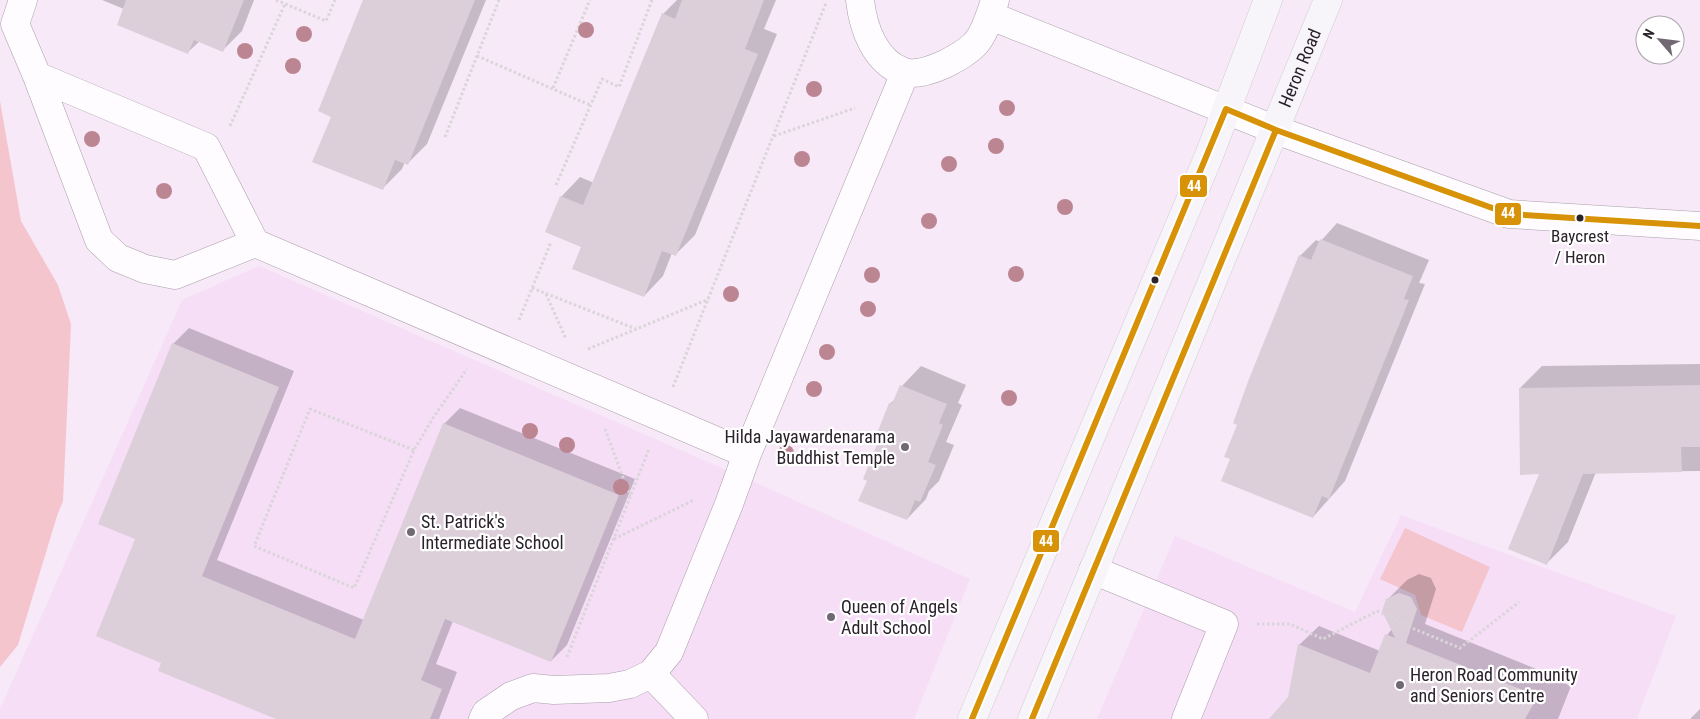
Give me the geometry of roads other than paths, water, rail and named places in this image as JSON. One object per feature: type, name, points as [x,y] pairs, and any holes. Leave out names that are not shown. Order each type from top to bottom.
[{"type":"main road","points":[[972,719],[1226,109],[1268,0]]},
{"type":"main road","name":"Heron Road","points":[[1032,719],[1328,0]]},
{"type":"street","points":[[23,0],[15,24],[37,76],[99,240],[118,258],[145,269],[174,275],[255,243]]},
{"type":"street","points":[[860,0],[862,16],[868,36],[879,54],[890,64],[905,73],[937,68],[955,59],[975,44],[993,8],[1276,130],[1509,214],[1700,226]]},
{"type":"street","points":[[483,719],[486,713],[510,696],[533,688],[554,690],[609,688],[630,684],[652,674],[669,652],[729,504],[747,454],[905,73]]},
{"type":"street","points":[[37,76],[206,147],[255,243],[747,454]]},
{"type":"street","points":[[1093,570],[1224,624],[1186,719]]},
{"type":"street","points":[[652,674],[694,719]]},
{"type":"place","name":"Baycrest / Heron","points":[[1580,218]]},
{"type":"place","name":"Hilda Jayawardenarama Buddhist Temple","points":[[905,447]]},
{"type":"place","name":"St. Patrick's Intermediate School","points":[[411,532]]},
{"type":"place","name":"Queen of Angels Adult School","points":[[831,617]]},
{"type":"place","name":"Heron Road Community and Seniors Centre","points":[[1400,685]]}]
